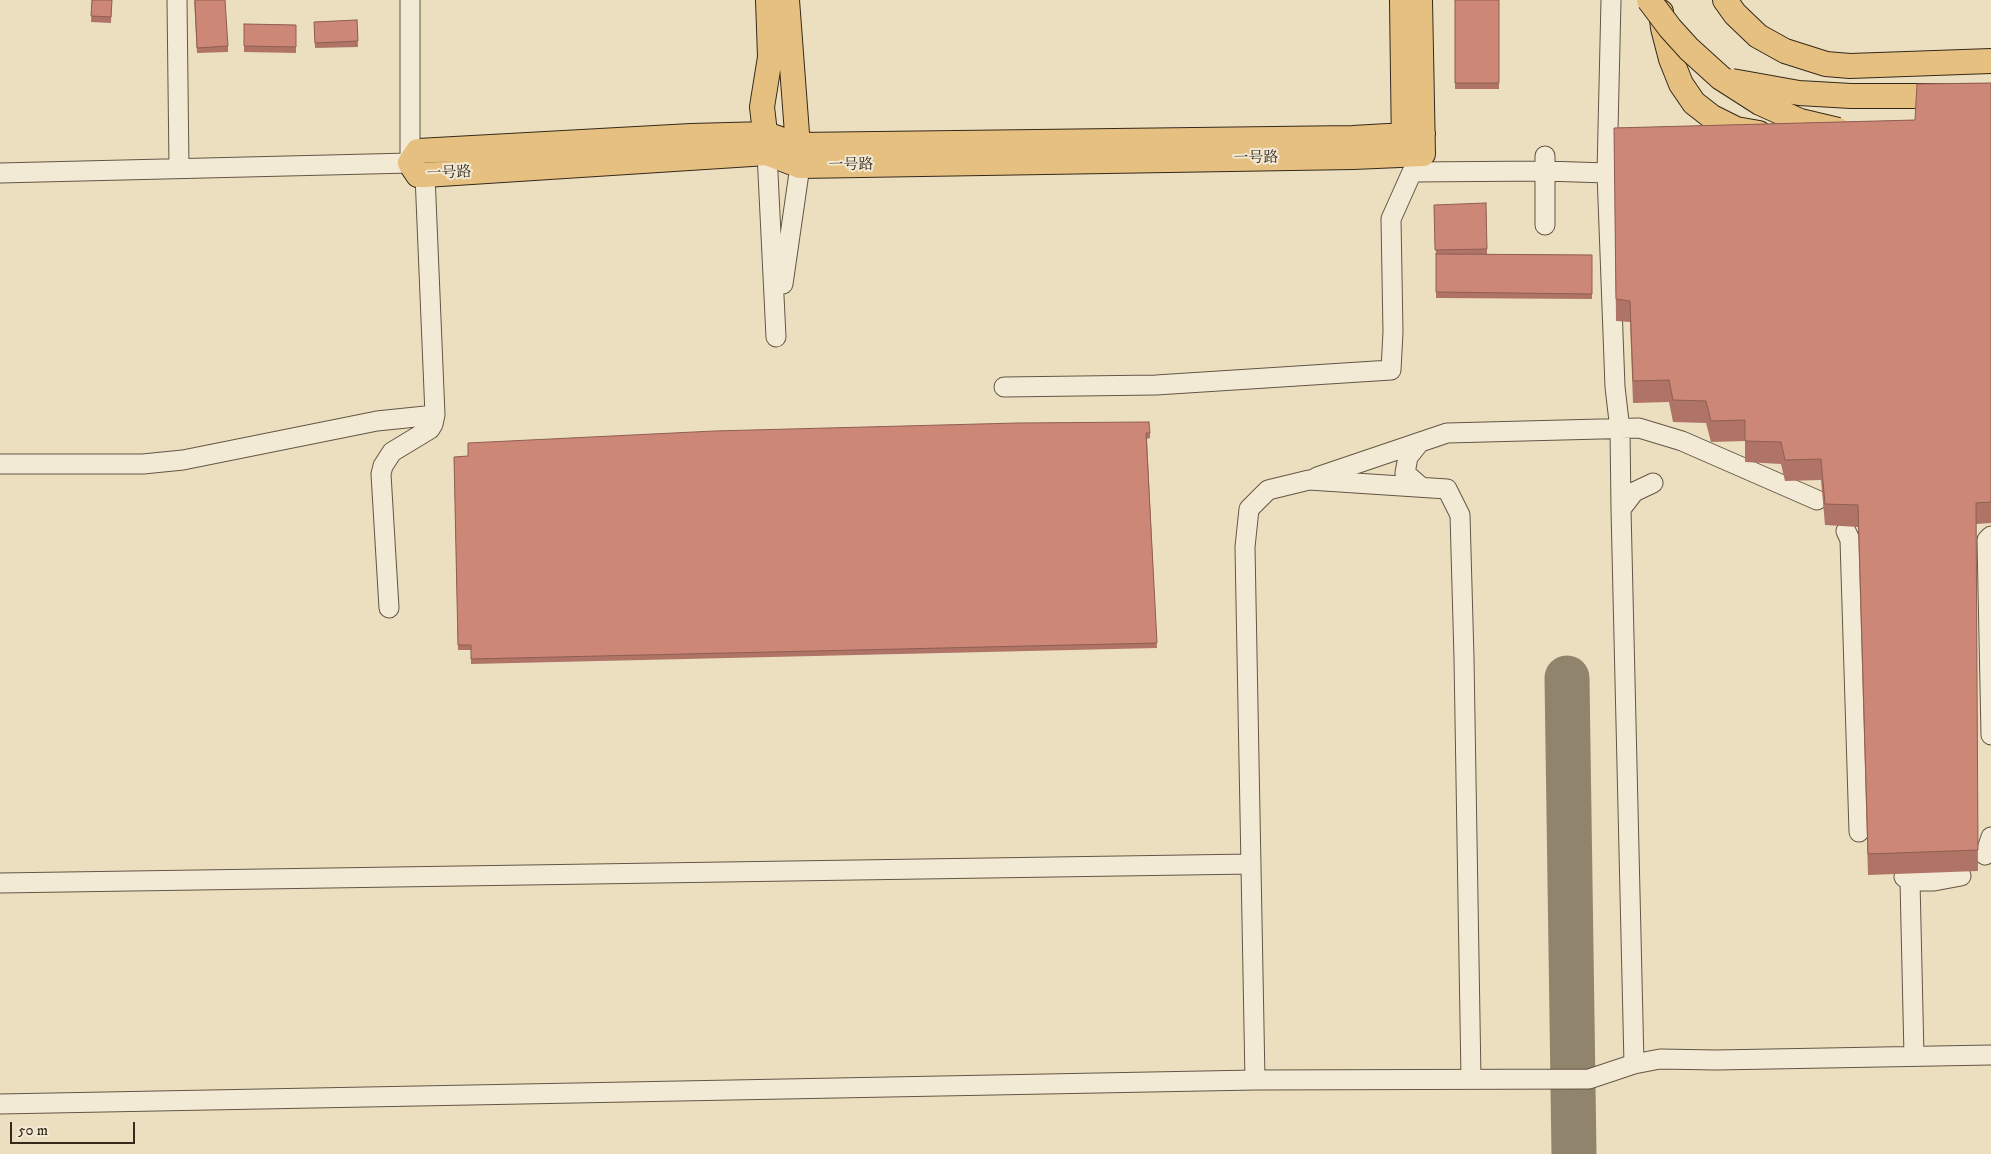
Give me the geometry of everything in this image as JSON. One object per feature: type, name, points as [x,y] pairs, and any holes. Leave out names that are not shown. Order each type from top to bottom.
[{"type":"main road","points":[[766,144],[762,106],[770,57],[768,0]]},
{"type":"main road","points":[[787,0],[799,156]]},
{"type":"main road","points":[[1402,0],[1413,145]]},
{"type":"main road","points":[[1413,145],[1420,0]]},
{"type":"main road","points":[[1649,0],[1660,16],[1688,49],[1721,78],[1760,103],[1800,121],[1860,134],[1760,133],[1736,129],[1712,117],[1694,104],[1681,84],[1671,59],[1663,28],[1660,0]]},
{"type":"main road","points":[[1725,0],[1735,14],[1758,36],[1785,50],[1826,64],[1850,66],[1991,62]]},
{"type":"main road","points":[[1721,78],[1799,93],[1851,96],[1991,96]]},
{"type":"main road","name":"一号路","points":[[417,169],[766,144],[799,156],[1413,145]]},
{"type":"street","points":[[177,0],[179,168]]},
{"type":"street","points":[[388,608],[381,474],[392,452],[430,429],[434,424],[435,415],[417,169],[410,0]]},
{"type":"street","points":[[1611,0],[1607,174],[1615,387],[1620,430],[1634,1064]]},
{"type":"street","points":[[766,144],[776,337],[799,156]]},
{"type":"street","points":[[1004,387],[1156,385],[1391,370],[1393,332],[1391,219],[1412,172],[1545,163],[1607,174]]},
{"type":"street","points":[[1545,163],[1546,226]]},
{"type":"street","points":[[0,174],[179,168],[417,169]]},
{"type":"street","points":[[0,464],[144,464],[183,460],[377,421],[435,415]]},
{"type":"street","points":[[1255,1080],[1245,547],[1249,509],[1268,490],[1309,480],[1446,434],[1639,428],[1682,441],[1817,500]]},
{"type":"street","points":[[1420,442],[1408,457],[1406,473],[1421,487]]},
{"type":"street","points":[[1309,480],[1447,489],[1460,515],[1470,1079]]},
{"type":"street","points":[[1621,509],[1634,492],[1653,483]]},
{"type":"street","points":[[1846,532],[1850,540],[1859,832]]},
{"type":"street","points":[[1991,536],[1988,540],[1991,735]]},
{"type":"street","points":[[0,883],[1251,864]]},
{"type":"street","points":[[1914,1056],[1907,879],[1934,881],[1961,876]]},
{"type":"street","points":[[0,1104],[1255,1080],[1589,1079],[1634,1064],[1660,1059],[1716,1060],[1991,1055]]},
{"type":"building","points":[[92,0],[112,0],[111,17],[91,16]]},
{"type":"building","points":[[195,0],[225,0],[228,46],[197,48]]},
{"type":"building","points":[[1455,0],[1499,0],[1499,83],[1455,83]]},
{"type":"building","points":[[357,20],[358,41],[315,43],[314,22]]},
{"type":"building","points":[[244,24],[296,25],[296,47],[244,46]]},
{"type":"building","points":[[1991,83],[1991,502],[1976,503],[1978,850],[1868,854],[1858,505],[1825,504],[1821,459],[1785,460],[1781,442],[1745,441],[1745,420],[1711,421],[1706,401],[1673,400],[1669,380],[1633,381],[1630,301],[1616,299],[1614,128],[1915,120],[1917,84]]},
{"type":"building","points":[[1486,203],[1487,249],[1435,250],[1434,205]]},
{"type":"building","points":[[1436,254],[1592,255],[1592,294],[1436,292]]},
{"type":"building","points":[[1149,422],[1150,433],[1146,433],[1157,643],[471,659],[471,645],[458,645],[454,457],[468,456],[468,443],[714,431],[1017,423]]},
{"type":"taxiway","points":[[1567,678],[1574,1154]]}]
